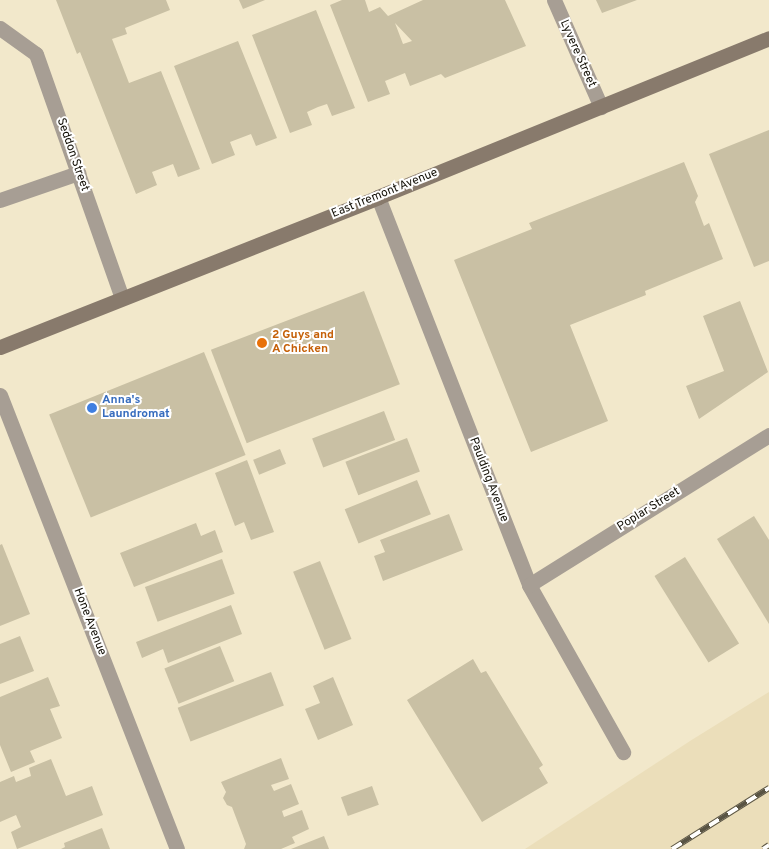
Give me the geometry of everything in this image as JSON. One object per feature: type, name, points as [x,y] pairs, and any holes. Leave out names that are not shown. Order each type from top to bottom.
[{"type":"main road","name":"East Tremont Avenue","points":[[0,347],[378,197],[769,38]]},
{"type":"street","name":"Lyvere Street","points":[[554,0],[601,107]]},
{"type":"street","name":"Seddon Street","points":[[0,28],[36,54],[122,298]]},
{"type":"street","points":[[0,200],[78,172]]},
{"type":"street","name":"Paulding Avenue","points":[[378,197],[529,585],[623,752]]},
{"type":"street","name":"Hone Avenue","points":[[0,395],[178,849]]},
{"type":"street","name":"Poplar Street","points":[[529,585],[769,435]]},
{"type":"shaded area","points":[[769,692],[769,849],[525,849],[690,741]]},
{"type":"building","points":[[56,0],[166,0],[170,10],[125,28],[127,34],[112,39],[129,83],[161,71],[200,169],[178,177],[173,164],[152,172],[157,185],[136,194],[80,52],[77,54]]},
{"type":"building","points":[[239,0],[265,0],[243,9]]},
{"type":"building","points":[[342,0],[365,0],[369,12],[380,7],[388,16],[423,0],[505,0],[526,46],[445,78],[441,74],[410,86],[405,73],[385,81],[390,94],[368,102],[330,5]],"holes":[[[395,23],[412,41],[403,44]]]},
{"type":"building","points":[[596,0],[637,0],[602,13]]},
{"type":"building","points":[[316,10],[355,108],[332,116],[327,104],[318,107],[307,112],[312,125],[290,133],[252,35]]},
{"type":"building","points":[[238,41],[277,138],[256,146],[251,134],[230,142],[235,155],[212,164],[174,66]]},
{"type":"building","points":[[769,130],[769,261],[754,267],[709,154]]},
{"type":"building","points":[[684,162],[698,196],[695,202],[704,226],[709,223],[723,259],[645,291],[646,295],[570,325],[608,421],[531,452],[454,260],[532,229],[529,223]]},
{"type":"building","points":[[364,291],[400,384],[247,443],[211,350]]},
{"type":"building","points":[[740,301],[768,372],[699,419],[686,386],[724,371],[703,316]]},
{"type":"building","points":[[204,352],[246,455],[91,517],[49,415]]},
{"type":"building","points":[[384,411],[395,440],[323,468],[312,439]]},
{"type":"building","points":[[407,438],[420,472],[358,495],[345,462]]},
{"type":"building","points":[[280,449],[286,464],[259,475],[253,460]]},
{"type":"building","points":[[247,460],[274,532],[251,540],[244,522],[235,526],[215,473]]},
{"type":"building","points":[[417,480],[431,514],[359,544],[345,509]]},
{"type":"building","points":[[449,514],[463,550],[383,581],[374,556],[385,552],[380,540]]},
{"type":"building","points":[[754,516],[769,540],[769,624],[717,539]]},
{"type":"building","points":[[196,523],[201,536],[215,530],[223,552],[134,587],[120,553]]},
{"type":"building","points":[[2,544],[30,614],[0,626],[0,545]]},
{"type":"building","points":[[685,557],[739,644],[709,663],[654,576]]},
{"type":"building","points":[[222,559],[235,594],[158,622],[145,587]]},
{"type":"building","points":[[320,561],[351,639],[325,650],[293,572]]},
{"type":"building","points":[[231,605],[242,634],[168,663],[163,649],[142,658],[136,642]]},
{"type":"building","points":[[20,636],[34,671],[0,684],[0,644]]},
{"type":"building","points":[[220,646],[234,681],[179,704],[164,668]]},
{"type":"building","points":[[473,659],[481,673],[486,671],[543,765],[539,768],[548,783],[482,822],[407,700]]},
{"type":"building","points":[[271,672],[284,706],[191,741],[178,708]]},
{"type":"building","points":[[48,677],[60,706],[50,709],[62,738],[30,751],[35,762],[11,772],[0,745],[0,697]]},
{"type":"building","points":[[333,677],[353,725],[318,740],[305,709],[320,703],[313,686]]},
{"type":"building","points":[[281,758],[289,779],[271,785],[274,791],[291,784],[299,804],[282,811],[284,817],[302,810],[309,829],[292,837],[295,843],[281,849],[244,849],[246,844],[232,807],[227,805],[223,798],[226,792],[221,782]]},
{"type":"building","points":[[51,759],[66,796],[92,786],[103,815],[17,849],[11,832],[21,827],[16,815],[0,822],[0,782],[14,776],[16,782],[31,776],[29,768]]},
{"type":"building","points":[[372,786],[379,805],[348,816],[341,797]]},
{"type":"building","points":[[102,828],[110,849],[61,849],[65,847],[64,843]]},
{"type":"building","points":[[324,836],[329,849],[291,849]]},
{"type":"railway","points":[[672,849],[769,788]]},
{"type":"railway","points":[[763,849],[769,845]]},
{"type":"place","name":"2 Guys and A Chicken","points":[[262,343]]},
{"type":"place","name":"Anna's Laundromat","points":[[92,408]]}]
